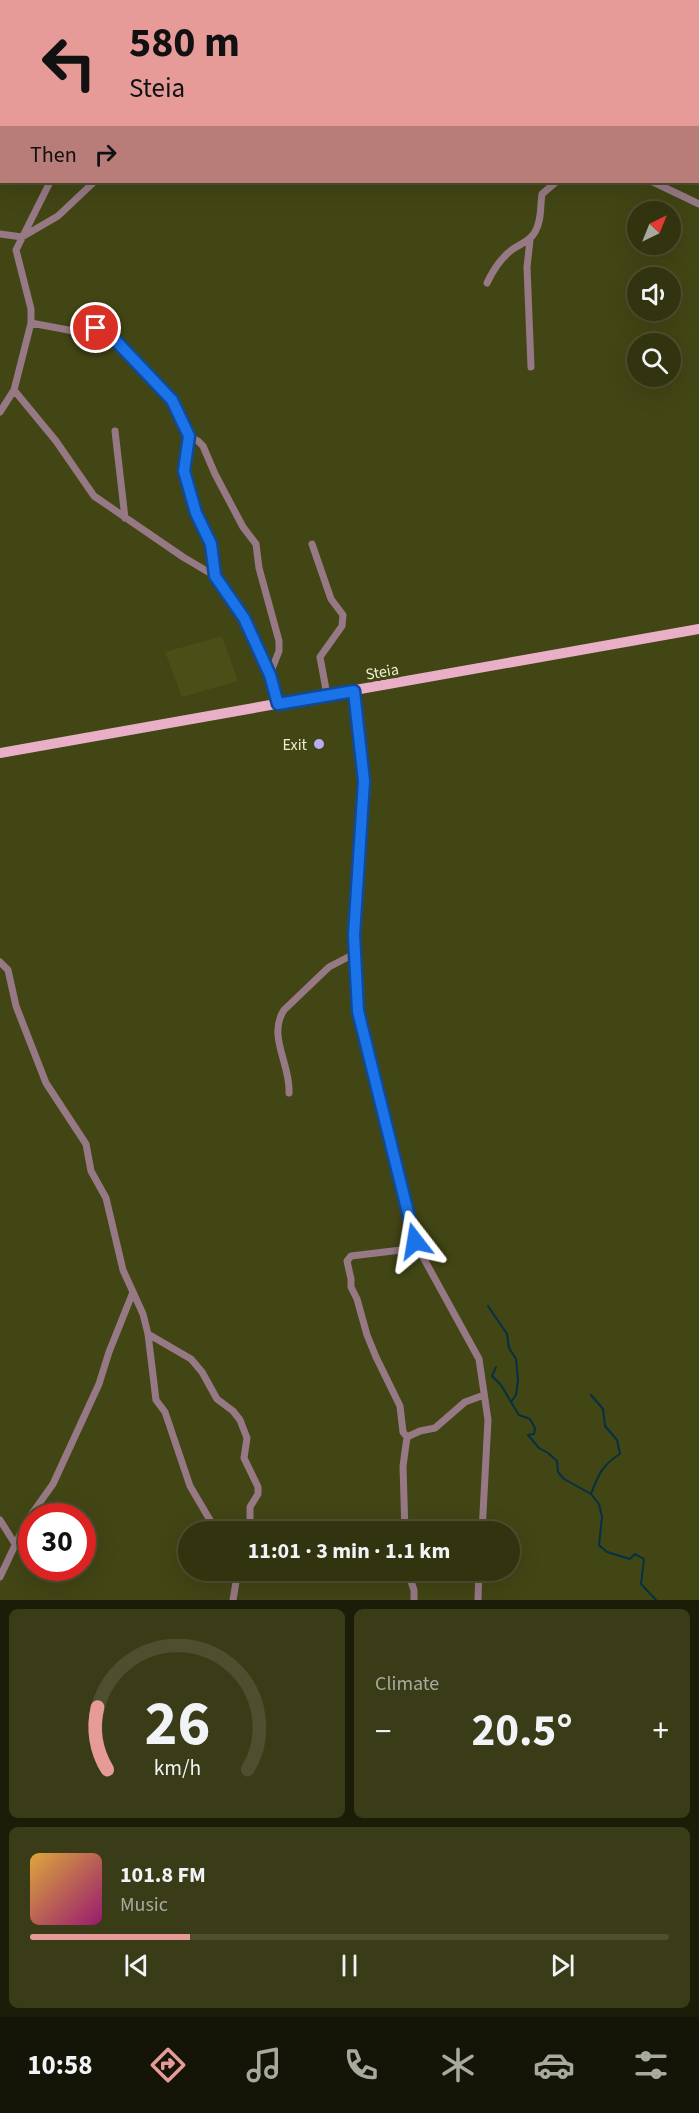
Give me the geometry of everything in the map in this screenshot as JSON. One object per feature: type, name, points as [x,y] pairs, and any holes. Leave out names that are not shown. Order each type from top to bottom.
[{"type":"main road","name":"Steia","points":[[0,753],[699,629]]},
{"type":"street","points":[[0,412],[14,390],[31,323],[31,304],[15,254],[49,183]]},
{"type":"street","points":[[0,234],[22,237],[58,216],[93,183]]},
{"type":"street","points":[[531,367],[527,267],[530,240],[539,224],[542,194],[555,183]]},
{"type":"street","points":[[655,183],[699,204]]},
{"type":"street","points":[[487,283],[492,273],[514,248],[530,240]]},
{"type":"street","points":[[31,323],[79,332],[96,328],[117,342],[172,400],[189,436],[184,471],[196,513],[211,544],[215,576]]},
{"type":"street","points":[[14,390],[57,441],[89,491],[125,518],[215,576],[244,618],[270,675],[278,704]]},
{"type":"street","points":[[115,431],[125,518]]},
{"type":"street","points":[[189,436],[201,443],[243,527],[256,544],[259,568],[279,641],[279,651],[270,675]]},
{"type":"street","points":[[312,544],[332,598],[340,609],[344,621],[320,657],[327,695]]},
{"type":"street","points":[[354,691],[364,781],[354,930],[360,1022],[418,1248],[476,1349],[479,1359],[488,1420],[483,1521]]},
{"type":"street","points":[[289,1093],[278,1030],[279,1018],[284,1010],[329,967],[354,954]]},
{"type":"street","points":[[0,962],[8,970],[16,1006],[46,1083],[86,1144],[90,1167],[106,1198],[121,1266],[143,1314],[148,1334],[156,1400],[165,1412],[190,1486],[211,1521]]},
{"type":"street","points":[[405,1521],[403,1466],[407,1437],[403,1432],[400,1406],[373,1350],[351,1287],[347,1261],[351,1256],[418,1248]]},
{"type":"street","points":[[0,1577],[30,1514],[54,1484],[99,1384],[133,1292]]},
{"type":"street","points":[[148,1334],[190,1359],[202,1372],[217,1398],[240,1420],[247,1438],[244,1458],[258,1487],[258,1494],[250,1507],[250,1521]]},
{"type":"street","points":[[407,1437],[435,1428],[465,1402],[484,1395]]},
{"type":"street","points":[[0,1520],[15,1544]]},
{"type":"street","points":[[411,1581],[414,1600]]},
{"type":"street","points":[[478,1600],[479,1581]]},
{"type":"street","points":[[233,1600],[236,1582]]},
{"type":"shaded area","points":[[222,636],[238,681],[182,697],[165,652]]},
{"type":"waterway","points":[[488,1306],[507,1334],[509,1348],[516,1359],[518,1380],[516,1395],[511,1402],[519,1415],[530,1419],[535,1428],[534,1434],[528,1435],[539,1448],[557,1461],[558,1472],[564,1479],[591,1494],[599,1504],[602,1517],[599,1545],[607,1552],[630,1559],[635,1554],[644,1559],[641,1584],[656,1600]]},
{"type":"waterway","points":[[496,1367],[492,1376],[501,1385],[511,1402]]},
{"type":"waterway","points":[[591,1395],[603,1409],[605,1426],[617,1440],[620,1454],[602,1471],[591,1494]]},
{"type":"place","name":"Exit","points":[[319,744]]},
{"type":"route","points":[[96,328],[117,342],[172,400],[189,436],[184,471],[196,513],[211,544],[215,576],[244,618],[270,675],[278,704],[354,691],[364,781],[354,935],[358,1011],[415,1241]]}]
